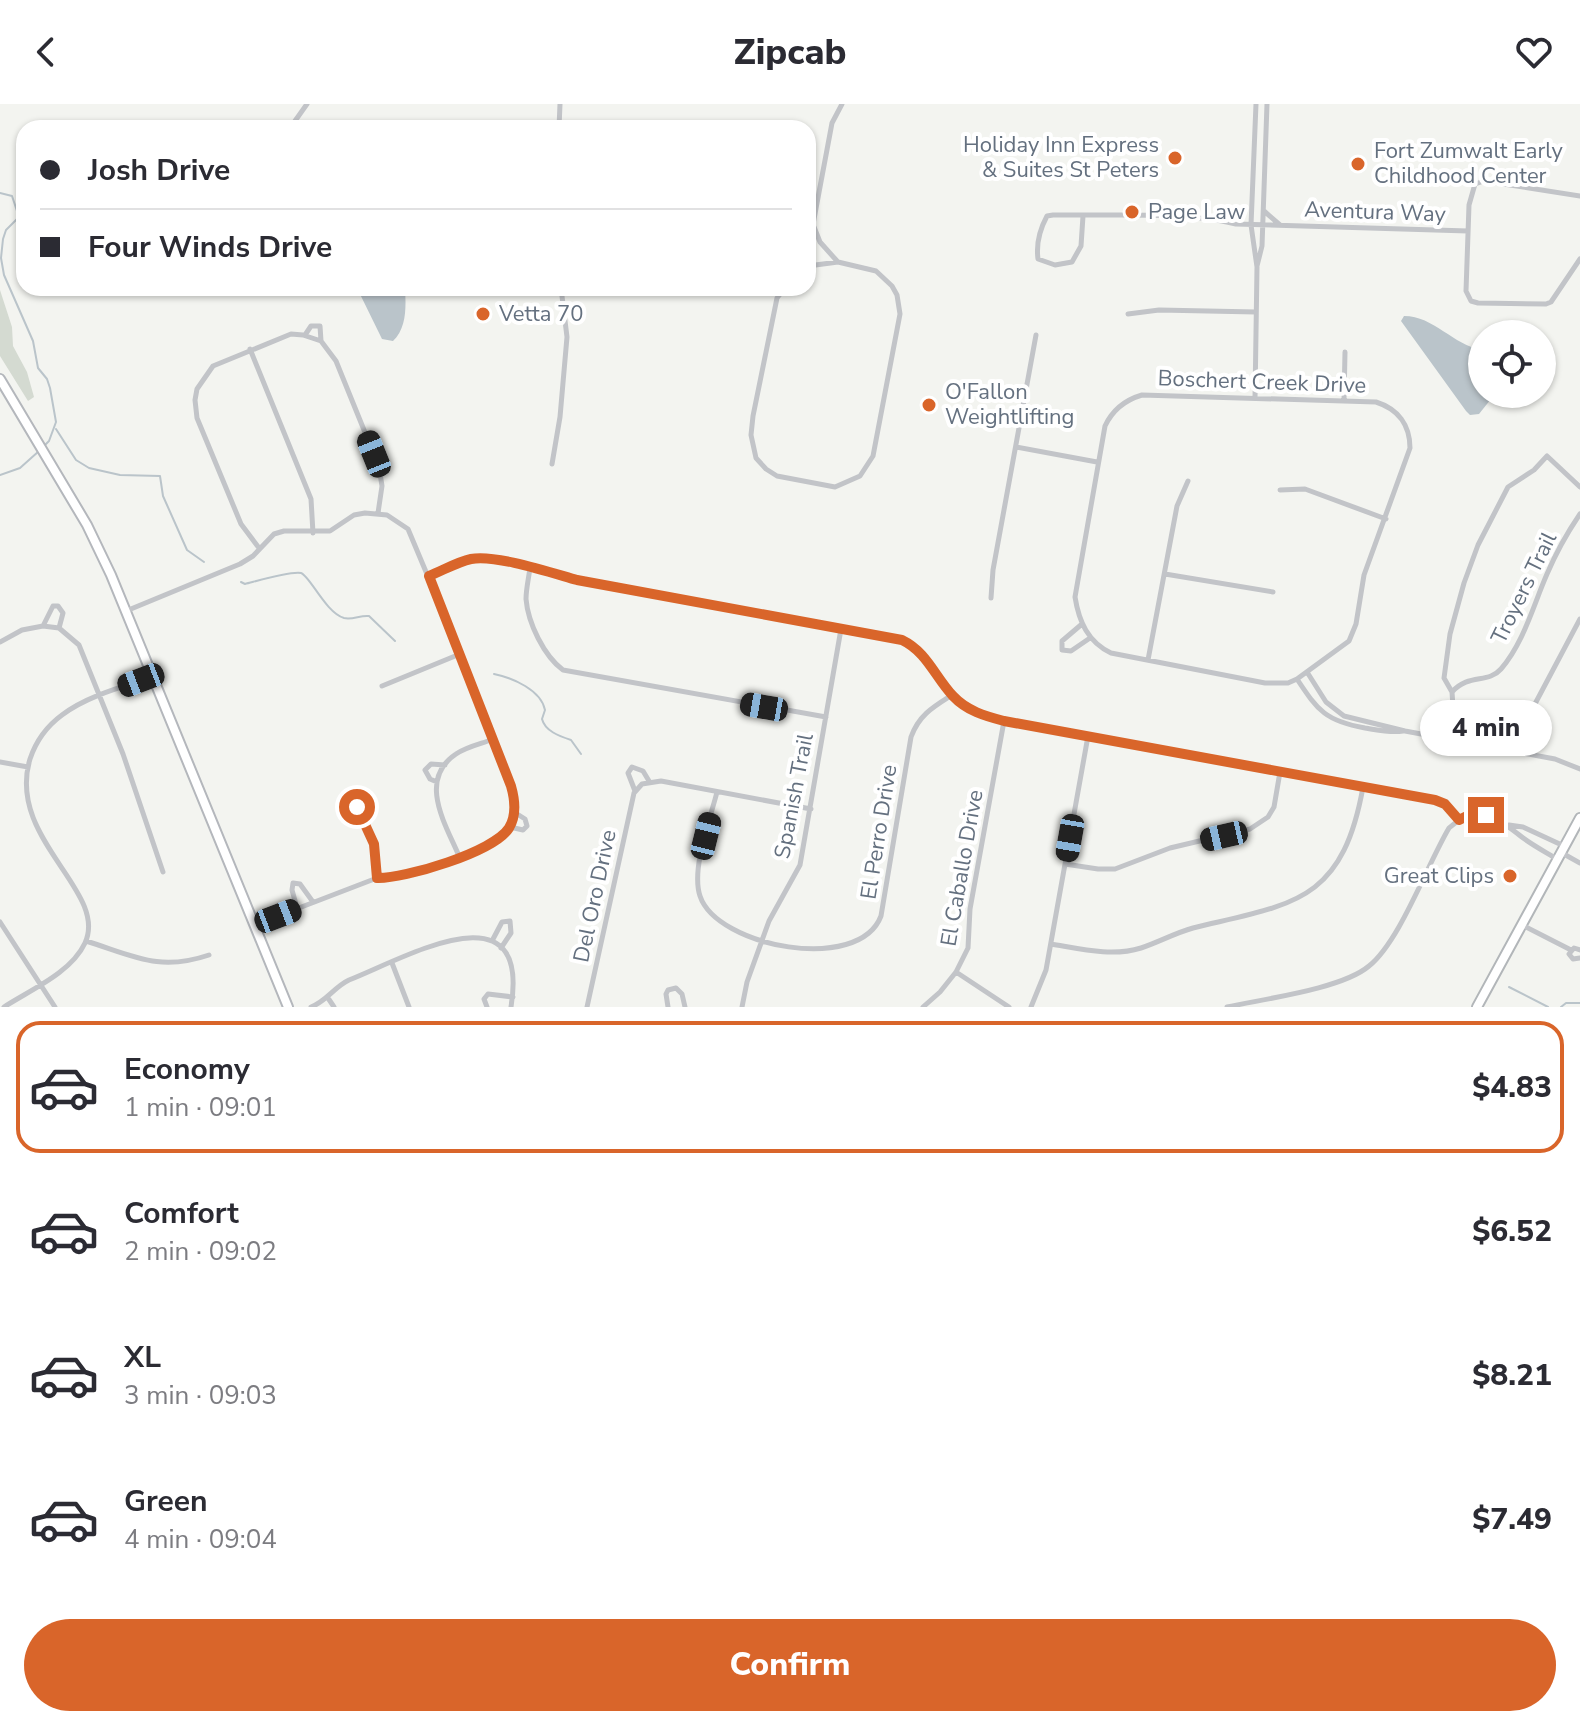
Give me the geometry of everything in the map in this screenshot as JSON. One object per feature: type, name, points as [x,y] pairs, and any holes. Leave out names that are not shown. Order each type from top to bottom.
[{"type":"main road","points":[[0,379],[87,525],[126,611],[288,1007]]},
{"type":"main road","points":[[1477,1007],[1580,818]]},
{"type":"street","points":[[816,208],[832,123],[842,104]]},
{"type":"street","points":[[1255,398],[1257,267],[1251,225],[1256,104]]},
{"type":"street","points":[[1257,267],[1262,246],[1267,104]]},
{"type":"street","name":"Aventura Way","points":[[1580,196],[1480,181],[1472,188],[1470,195],[1466,291],[1471,301],[1478,303],[1546,304],[1551,302],[1580,259]]},
{"type":"street","name":"Aventura Way","points":[[1264,211],[1281,225]]},
{"type":"street","points":[[1047,216],[1083,216],[1081,246],[1072,262],[1055,265],[1038,259],[1042,225],[1047,216]]},
{"type":"street","name":"Aventura Way","points":[[1083,216],[1214,219],[1251,225],[1468,231]]},
{"type":"street","points":[[816,232],[820,242],[838,262]]},
{"type":"street","points":[[779,296],[753,416],[752,448],[760,463],[777,476],[825,486],[842,486],[860,476],[873,456],[900,314],[897,295],[884,276],[876,271],[838,262],[816,265]]},
{"type":"street","points":[[552,464],[560,417],[567,337],[562,296]]},
{"type":"street","points":[[1128,314],[1159,310],[1256,312]]},
{"type":"street","points":[[305,335],[316,324],[322,332],[321,341]]},
{"type":"street","points":[[259,548],[241,524],[195,408],[197,389],[207,372],[221,361],[291,334],[321,341],[336,361],[379,467],[382,486],[378,513]]},
{"type":"street","points":[[991,598],[1036,335]]},
{"type":"street","points":[[250,349],[311,499],[313,533]]},
{"type":"street","points":[[1344,400],[1345,352]]},
{"type":"street","name":"Boschert Creek Drive","points":[[1090,638],[1082,624],[1075,597],[1105,426],[1109,417],[1126,400],[1142,395],[1344,400],[1385,405],[1399,415],[1408,429],[1410,448],[1364,575],[1352,634],[1343,647],[1297,679]]},
{"type":"street","points":[[1016,447],[1098,462]]},
{"type":"street","points":[[1460,742],[1462,725],[1453,707],[1452,692],[1445,682],[1447,652],[1473,556],[1508,487],[1534,470],[1547,456],[1580,487]]},
{"type":"street","points":[[1148,660],[1177,506],[1188,481]]},
{"type":"street","points":[[1280,490],[1299,488],[1312,491],[1386,519]]},
{"type":"street","name":"Troyers Trail","points":[[1452,692],[1464,681],[1493,676],[1502,667],[1523,633],[1553,560],[1580,514]]},
{"type":"street","points":[[126,611],[240,564],[253,556],[274,534],[284,531],[330,531],[354,515],[387,515],[408,529],[429,576],[511,786],[515,804],[510,827],[492,843],[459,856],[402,876],[377,878],[278,916],[272,914],[256,924]]},
{"type":"street","points":[[429,576],[471,559],[482,559],[530,567],[577,580],[902,640],[924,656],[952,695],[978,714],[1435,800],[1445,804],[1459,820]]},
{"type":"street","points":[[530,567],[526,599],[531,618],[550,658],[563,670],[826,717]]},
{"type":"street","points":[[1165,574],[1273,592]]},
{"type":"street","points":[[43,626],[53,606],[58,606],[63,613],[59,628]]},
{"type":"street","points":[[1510,751],[1580,619]]},
{"type":"street","points":[[1082,624],[1062,641],[1062,650],[1071,651],[1090,638],[1111,653],[1265,683],[1288,683],[1297,679],[1327,717],[1349,725],[1391,733],[1405,731]]},
{"type":"street","points":[[0,642],[22,630],[43,626],[59,628],[79,645],[123,754],[163,872]]},
{"type":"street","name":"Spanish Trail","points":[[742,1007],[762,940],[778,903],[800,865],[841,629]]},
{"type":"street","points":[[382,686],[460,654]]},
{"type":"street","points":[[1307,672],[1326,702],[1339,713],[1405,731],[1555,759],[1580,769]]},
{"type":"street","points":[[4,1007],[72,961],[86,941],[88,926],[84,903],[40,836],[27,801],[28,767],[39,739],[70,709],[152,676]]},
{"type":"street","name":"El Perro Drive","points":[[717,792],[700,858],[698,884],[704,904],[730,927],[762,940],[803,949],[852,943],[873,931],[881,916],[911,737],[926,711],[952,695]]},
{"type":"street","name":"El Caballo Drive","points":[[923,1007],[956,972],[968,948],[970,909],[1004,721]]},
{"type":"street","points":[[1031,1007],[1046,970],[1088,736]]},
{"type":"street","points":[[459,856],[436,802],[437,782],[445,765],[457,753],[491,740]]},
{"type":"street","points":[[0,762],[28,767]]},
{"type":"street","points":[[437,782],[430,779],[425,770],[431,764],[445,765]]},
{"type":"street","name":"Del Oro Drive","points":[[587,1007],[635,791],[628,773],[632,767],[643,771],[649,781],[811,809]]},
{"type":"street","points":[[1065,864],[1115,869],[1170,848],[1250,829],[1268,817],[1274,807],[1280,772]]},
{"type":"street","points":[[635,791],[649,781]]},
{"type":"street","points":[[1051,944],[1097,951],[1128,951],[1184,930],[1253,915],[1300,899],[1333,870],[1359,810],[1363,787]]},
{"type":"street","points":[[357,807],[374,844],[377,878]]},
{"type":"street","points":[[510,827],[523,830],[527,826],[525,819],[514,812]]},
{"type":"street","points":[[1227,1007],[1340,981],[1368,967],[1387,946],[1443,839],[1459,820],[1481,814],[1498,819],[1518,834],[1561,852]]},
{"type":"street","points":[[1509,825],[1523,827],[1580,863]]},
{"type":"street","points":[[297,908],[293,883],[300,884],[313,902]]},
{"type":"street","points":[[492,941],[502,922],[510,921],[511,933],[501,948]]},
{"type":"street","points":[[0,922],[55,1007]]},
{"type":"street","points":[[1522,925],[1571,950],[1580,950]]},
{"type":"street","points":[[311,1007],[328,998],[342,984],[392,963],[459,937],[481,936],[501,948],[514,969],[516,980],[511,1007]]},
{"type":"street","points":[[86,941],[162,964],[187,962],[209,955]]},
{"type":"street","points":[[1571,950],[1573,959],[1580,958]]},
{"type":"street","points":[[392,963],[409,1007]]},
{"type":"street","points":[[956,972],[1009,1007]]},
{"type":"street","points":[[668,1007],[666,994],[668,990],[676,988],[680,990],[685,1007]]},
{"type":"street","points":[[487,1007],[484,999],[488,994],[513,997]]},
{"type":"street","points":[[328,998],[334,1007]]},
{"type":"shaded area","points":[[0,290],[12,327],[13,346],[27,372],[34,397],[28,401],[0,356]]},
{"type":"shaded area","points":[[361,296],[405,296],[403,323],[398,336],[393,341],[382,339]]},
{"type":"shaded area","points":[[1404,316],[1415,317],[1468,345],[1468,408],[1484,408],[1479,414],[1470,415],[1466,411],[1401,321]]},
{"type":"waterway","points":[[0,193],[12,196],[16,208]]},
{"type":"waterway","points":[[16,220],[6,230],[1,258],[4,275],[33,341],[38,368],[50,388],[56,422],[49,441],[43,447]]},
{"type":"waterway","points":[[56,429],[76,460],[89,468],[120,475],[160,476],[163,496],[187,550],[204,562]]},
{"type":"waterway","points":[[0,475],[20,468],[39,451]]},
{"type":"waterway","points":[[241,582],[245,584],[301,573],[337,615],[344,618],[369,616],[395,641]]},
{"type":"waterway","points":[[494,674],[509,678],[538,696],[545,710],[542,719],[546,727],[571,740],[581,754]]},
{"type":"waterway","points":[[1509,987],[1548,1007]]},
{"type":"waterway","points":[[1561,1007],[1566,1003],[1580,1003]]},
{"type":"place","name":"Holiday Inn Express & Suites St Peters","points":[[1175,158]]},
{"type":"place","name":"Fort Zumwalt Early Childhood Center","points":[[1358,164]]},
{"type":"place","name":"Page Law","points":[[1132,212]]},
{"type":"place","name":"Vetta 70","points":[[483,314]]},
{"type":"place","name":"O'Fallon Weightlifting","points":[[929,405]]},
{"type":"place","name":"Great Clips","points":[[1510,876]]},
{"type":"route","points":[[357,807],[374,844],[377,878],[422,871],[492,843],[510,827],[515,810],[511,786],[429,576],[471,559],[482,559],[530,567],[577,580],[902,640],[924,656],[952,695],[964,706],[978,714],[1004,721],[1435,800],[1445,804],[1459,820],[1469,815],[1486,815]]}]
